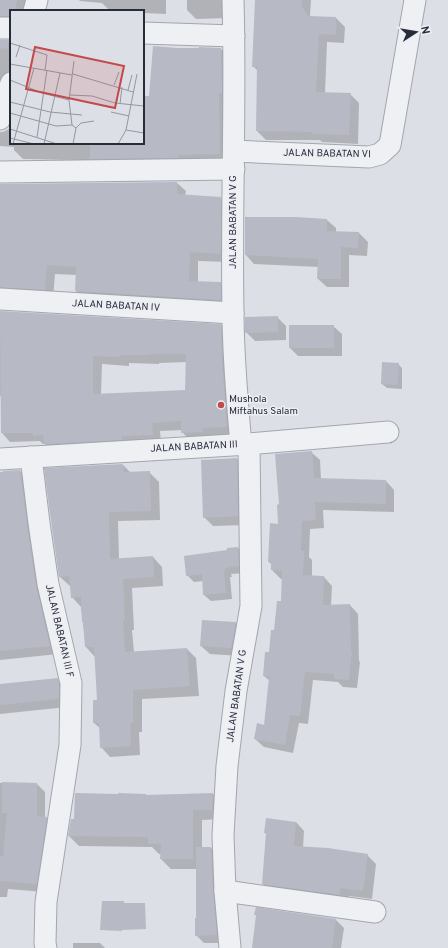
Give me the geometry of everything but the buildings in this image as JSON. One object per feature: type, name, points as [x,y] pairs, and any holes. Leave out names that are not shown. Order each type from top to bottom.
[{"type":"street","points":[[34,10],[37,0]]},
{"type":"street","name":"JALAN BABATAN V G","points":[[230,948],[225,891],[223,835],[227,766],[236,691],[251,606],[245,444],[236,384],[232,313],[234,160],[233,0]]},
{"type":"street","name":"JALAN BABATAN VI","points":[[0,172],[234,160],[369,157],[380,154],[390,145],[416,0]]},
{"type":"street","points":[[144,33],[234,36]]},
{"type":"street","points":[[0,119],[10,86]]},
{"type":"street","name":"JALAN BABATAN IV","points":[[0,299],[232,313]]},
{"type":"street","name":"JALAN BABATAN III","points":[[0,459],[245,444],[388,432]]},
{"type":"street","name":"JALAN BABATAN III F","points":[[32,457],[38,523],[48,584],[71,683],[70,745],[46,902],[46,948]]},
{"type":"street","points":[[225,891],[375,912]]},
{"type":"place","name":"Mushola Miftahus Salam","points":[[221,405]]}]
